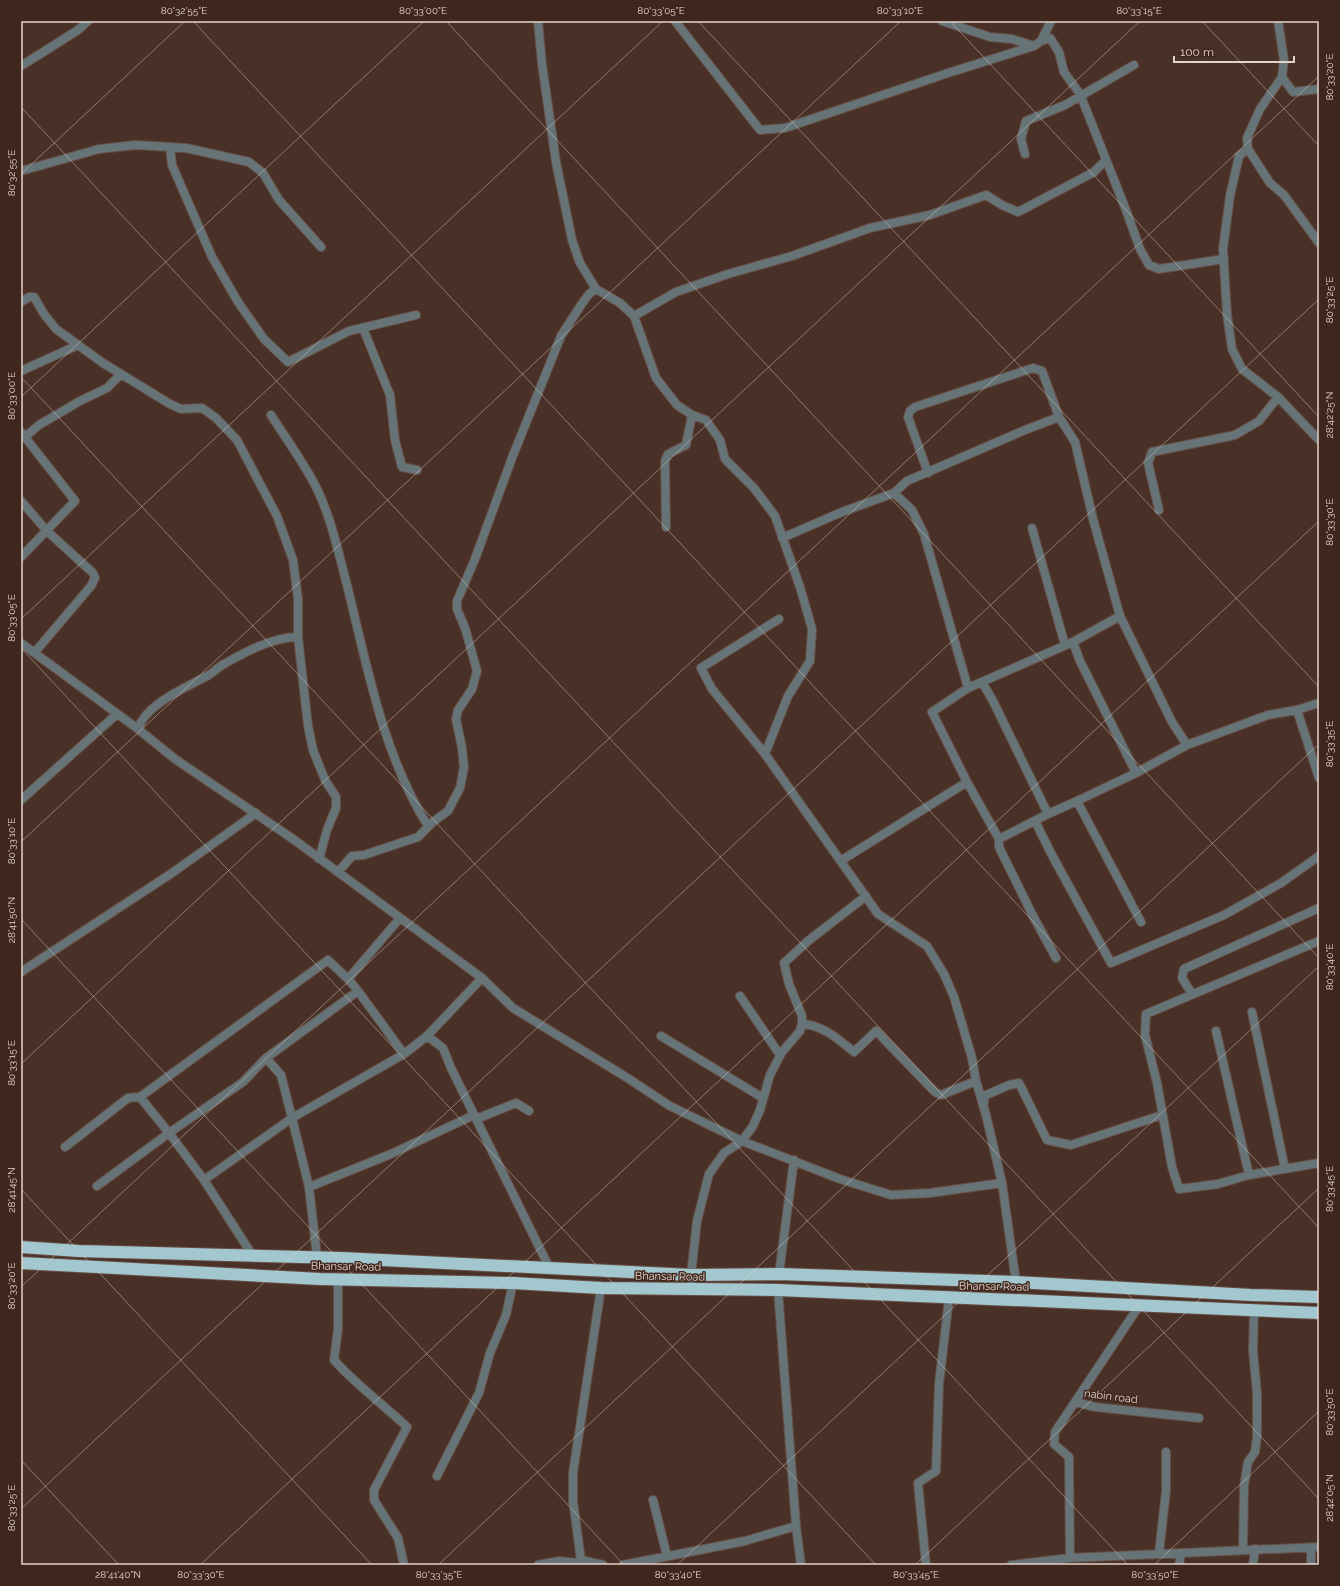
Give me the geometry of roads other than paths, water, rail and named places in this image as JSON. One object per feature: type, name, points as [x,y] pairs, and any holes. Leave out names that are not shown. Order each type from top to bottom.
[{"type":"highway","name":"Bhansar Road","points":[[21,1247],[317,1257],[691,1275],[779,1274],[1016,1282],[1319,1297]]},
{"type":"highway","name":"Bhansar Road","points":[[21,1263],[80,1267],[338,1278],[513,1283],[601,1288],[778,1290],[949,1298],[1018,1299],[1139,1306],[1319,1313]]},
{"type":"street","points":[[21,66],[78,30],[88,21]]},
{"type":"street","points":[[538,21],[542,64],[556,162],[571,232],[580,263],[596,289],[620,303],[634,316],[656,378],[677,405],[692,415],[706,420],[720,440],[725,459],[754,488],[774,516],[800,587],[812,629],[810,661],[788,696],[765,754]]},
{"type":"street","points":[[675,21],[760,130],[785,128],[948,73],[1034,46],[1050,38],[1059,52],[1064,72],[1080,94],[1140,249],[1149,265],[1159,269],[1224,260]]},
{"type":"street","points":[[942,21],[990,37],[1012,39],[1034,46]]},
{"type":"street","points":[[1042,41],[1051,21]]},
{"type":"street","points":[[1278,21],[1284,60],[1282,77],[1260,109],[1247,138],[1248,149],[1270,183],[1284,196],[1319,243]]},
{"type":"street","points":[[1025,154],[1022,139],[1026,121],[1065,105],[1080,94],[1134,65]]},
{"type":"street","points":[[1282,77],[1293,92],[1319,89]]},
{"type":"street","points":[[21,171],[99,149],[136,146],[186,148],[249,162],[263,173],[279,200],[321,247]]},
{"type":"street","points":[[170,147],[172,165],[212,257],[238,302],[264,339],[288,362],[338,336],[363,328],[416,315]]},
{"type":"street","points":[[1248,149],[1239,156],[1230,196],[1223,249],[1227,314],[1232,348],[1242,369],[1278,397],[1319,440]]},
{"type":"street","points":[[634,316],[676,292],[792,256],[870,228],[930,215],[986,195],[1002,205],[1018,212],[1094,172],[1106,160]]},
{"type":"street","points":[[338,872],[352,856],[364,855],[418,837],[428,826],[448,811],[460,788],[464,767],[456,719],[458,710],[472,689],[477,671],[465,628],[457,609],[457,601],[475,559],[512,458],[561,336],[589,294],[596,289]]},
{"type":"street","points":[[21,302],[29,297],[34,297],[44,314],[56,329],[78,345],[121,374],[179,409],[202,408],[216,418],[237,440],[277,516],[293,560],[298,599],[298,637],[304,700],[313,750],[325,780],[336,797],[336,808],[327,830],[319,859]]},
{"type":"street","points":[[363,328],[390,395],[395,440],[402,467],[416,470]]},
{"type":"street","points":[[21,370],[78,345]]},
{"type":"street","points":[[928,473],[908,417],[910,411],[915,407],[1033,368],[1042,371],[1059,417],[1075,442],[1093,519],[1120,616],[1172,722],[1187,745]]},
{"type":"street","points":[[21,557],[75,501],[23,434],[80,401],[107,388],[121,374]]},
{"type":"street","points":[[1159,510],[1148,464],[1152,452],[1236,435],[1259,421],[1278,397]]},
{"type":"street","points":[[271,415],[317,489],[336,543],[378,709],[390,747],[414,804],[428,826]]},
{"type":"street","points":[[666,527],[665,461],[668,454],[686,445],[692,415]]},
{"type":"street","points":[[782,538],[842,512],[894,493],[907,481],[1025,430],[1059,417]]},
{"type":"street","points":[[894,493],[912,510],[924,534],[968,688]]},
{"type":"street","points":[[21,501],[47,531],[93,573],[94,578],[91,586],[35,652]]},
{"type":"street","points":[[1032,528],[1065,645]]},
{"type":"street","points":[[1056,958],[1008,868],[999,847],[998,839],[967,782],[932,712],[968,688],[1073,642],[1120,616]]},
{"type":"street","points":[[779,619],[701,668],[712,689],[765,754],[842,860],[853,881],[866,896],[878,914],[927,946],[944,974],[956,1004],[972,1058],[976,1081],[1002,1183],[1016,1282]]},
{"type":"street","points":[[138,729],[140,722],[156,705],[184,688],[208,676],[223,664],[286,637],[298,637]]},
{"type":"street","points":[[1073,642],[1080,660],[1136,773]]},
{"type":"street","points":[[21,643],[138,729],[175,759],[256,813],[482,978],[513,1008],[626,1076],[670,1106],[742,1141],[840,1179],[891,1195],[930,1193],[1002,1183]]},
{"type":"street","points":[[982,682],[993,701],[1048,814]]},
{"type":"street","points":[[998,839],[1136,773],[1187,745],[1268,714],[1297,710],[1319,703]]},
{"type":"street","points":[[1297,710],[1319,778]]},
{"type":"street","points":[[21,800],[117,714]]},
{"type":"street","points":[[842,860],[967,782]]},
{"type":"street","points":[[1077,801],[1142,922]]},
{"type":"street","points":[[21,972],[172,873],[256,813]]},
{"type":"street","points":[[1035,821],[1111,963],[1224,915],[1281,883],[1319,856]]},
{"type":"street","points":[[692,1290],[691,1275],[697,1221],[709,1174],[724,1153],[742,1141],[753,1126],[770,1075],[780,1055],[800,1031],[802,1024],[802,1016],[795,1001],[784,963],[808,941],[866,896]]},
{"type":"street","points":[[1192,994],[1182,978],[1184,969],[1319,908]]},
{"type":"street","points":[[348,979],[400,918]]},
{"type":"street","points":[[1319,941],[1146,1014],[1145,1035],[1157,1083],[1172,1166],[1179,1189],[1218,1184],[1249,1175],[1319,1163]]},
{"type":"street","points":[[65,1147],[128,1098],[140,1097],[328,960],[358,991],[404,1054]]},
{"type":"street","points":[[204,1180],[292,1118],[404,1054],[427,1036],[482,978]]},
{"type":"street","points":[[97,1186],[127,1162],[243,1082],[266,1058],[358,991]]},
{"type":"street","points":[[740,996],[780,1055]]},
{"type":"street","points":[[1252,1012],[1285,1169]]},
{"type":"street","points":[[802,1024],[813,1025],[834,1035],[854,1052],[876,1030],[935,1092],[941,1095],[976,1081]]},
{"type":"street","points":[[1216,1031],[1249,1175]]},
{"type":"street","points":[[427,1036],[443,1048],[475,1117],[549,1267]]},
{"type":"street","points":[[661,1036],[763,1098]]},
{"type":"street","points":[[266,1058],[281,1075],[309,1187],[317,1257]]},
{"type":"street","points":[[986,1116],[984,1096],[1009,1085],[1019,1083],[1047,1140],[1071,1145],[1162,1115]]},
{"type":"street","points":[[140,1097],[204,1180],[253,1256]]},
{"type":"street","points":[[309,1187],[391,1154],[475,1117],[516,1103],[529,1111]]},
{"type":"street","points":[[779,1274],[794,1160]]},
{"type":"street","points":[[338,1278],[338,1329],[334,1360],[362,1388],[407,1427],[374,1490],[374,1500],[398,1538],[404,1565]]},
{"type":"street","points":[[437,1476],[479,1393],[490,1353],[506,1316],[513,1283]]},
{"type":"street","points":[[581,1560],[573,1501],[573,1473],[601,1288]]},
{"type":"street","points":[[778,1290],[796,1526],[801,1565]]},
{"type":"street","points":[[926,1565],[918,1483],[936,1471],[939,1384],[949,1298]]},
{"type":"street","points":[[1070,1558],[1069,1457],[1054,1444],[1055,1432],[1139,1306]]},
{"type":"street","points":[[1243,1550],[1244,1486],[1248,1462],[1256,1452],[1257,1437],[1257,1393],[1253,1351],[1254,1310]]},
{"type":"street","name":"nabin road","points":[[1075,1402],[1095,1407],[1145,1411],[1199,1418]]},
{"type":"street","points":[[1159,1553],[1166,1491],[1166,1452]]},
{"type":"street","points":[[653,1500],[667,1556]]},
{"type":"street","points":[[622,1565],[745,1541],[796,1526]]},
{"type":"street","points":[[1012,1565],[1070,1558],[1315,1547],[1311,1565]]},
{"type":"street","points":[[1253,1565],[1255,1549]]},
{"type":"street","points":[[1179,1565],[1180,1553]]},
{"type":"street","points":[[538,1565],[559,1562],[578,1563],[581,1560],[603,1565]]}]
